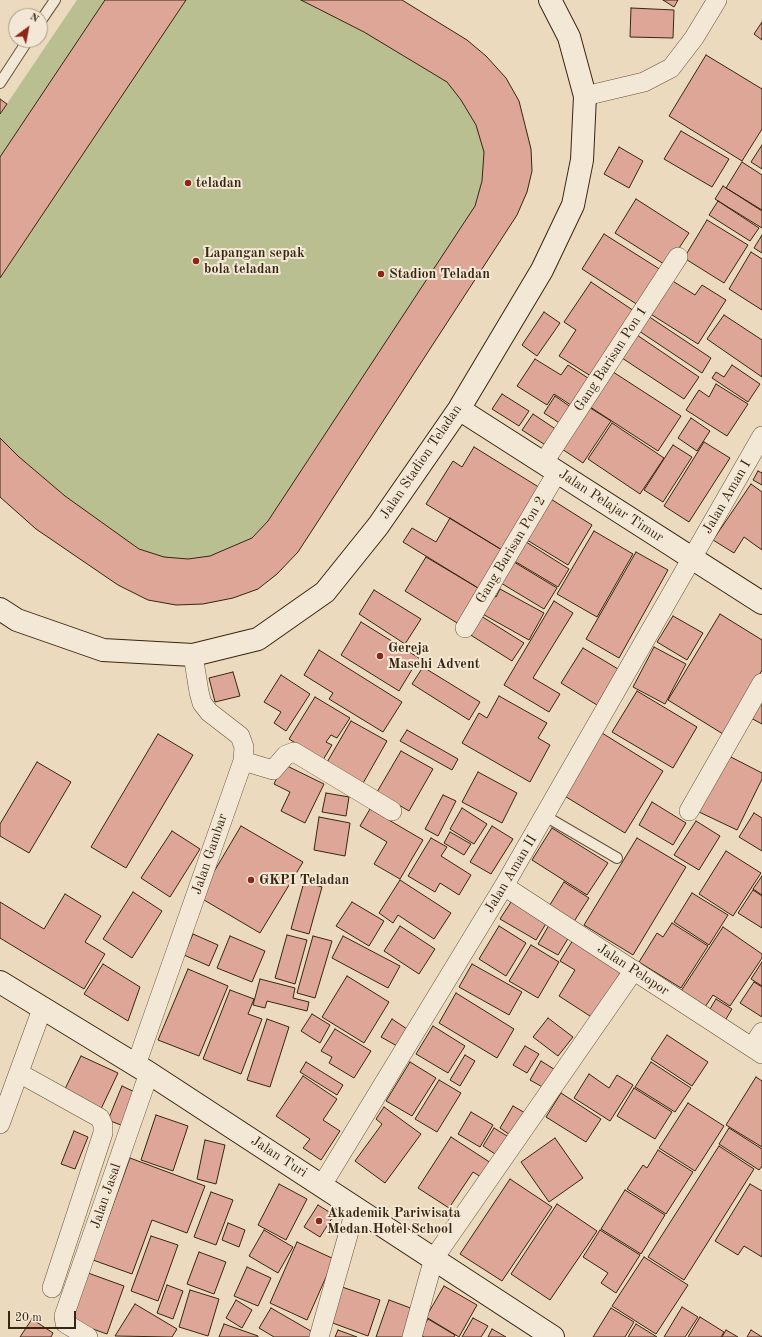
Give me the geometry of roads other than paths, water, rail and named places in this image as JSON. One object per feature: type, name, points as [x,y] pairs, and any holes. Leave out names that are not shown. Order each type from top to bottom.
[{"type":"street","name":"Jalan Stadion Teladan","points":[[0,609],[17,620],[103,650],[193,655],[258,639],[326,592],[378,526],[459,408],[542,270],[573,205],[582,160],[585,96],[569,37],[550,0]]},
{"type":"street","points":[[585,96],[644,82],[671,68],[694,38],[717,0]]},
{"type":"street","name":"Gang Barisan Pon 1","points":[[551,467],[678,257]]},
{"type":"street","name":"Jalan Pelajar Timur","points":[[459,408],[762,604]]},
{"type":"street","name":"Jalan Aman I","points":[[692,558],[762,436]]},
{"type":"street","name":"Gang Barisan Pon 2","points":[[465,628],[551,467]]},
{"type":"street","name":"Jalan Aman II","points":[[322,1185],[504,886],[692,558]]},
{"type":"street","name":"Jalan Gambar","points":[[142,1069],[243,760],[243,741],[240,736],[209,712],[202,703],[198,692],[193,655]]},
{"type":"street","points":[[689,811],[762,683]]},
{"type":"street","points":[[243,760],[273,770],[286,755],[294,752],[392,811]]},
{"type":"street","name":"Jalan Pelopor","points":[[504,886],[634,970],[759,1044]]},
{"type":"street","points":[[412,1337],[434,1258],[634,970]]},
{"type":"street","name":"Jalan Turi","points":[[0,982],[142,1069],[356,1207],[553,1337]]},
{"type":"street","points":[[0,1124],[42,1008]]},
{"type":"street","name":"Jalan Jasal","points":[[88,1337],[68,1325],[64,1318],[142,1069]]},
{"type":"street","points":[[18,1073],[100,1118],[103,1125],[102,1133],[52,1288]]},
{"type":"street","points":[[318,1337],[356,1207]]},
{"type":"lane","points":[[48,10],[55,0]]},
{"type":"lane","points":[[0,83],[23,48]]},
{"type":"lane","points":[[545,816],[616,858]]},
{"type":"place","name":"teladan","points":[[188,183]]},
{"type":"place","name":"Lapangan sepak bola teladan","points":[[196,261]]},
{"type":"place","name":"Stadion Teladan","points":[[381,274]]},
{"type":"place","name":"Gereja Masehi Advent","points":[[380,656]]},
{"type":"place","name":"GKPI Teladan","points":[[251,880]]},
{"type":"place","name":"Akademik Pariwisata Medan Hotel School","points":[[319,1221]]}]
